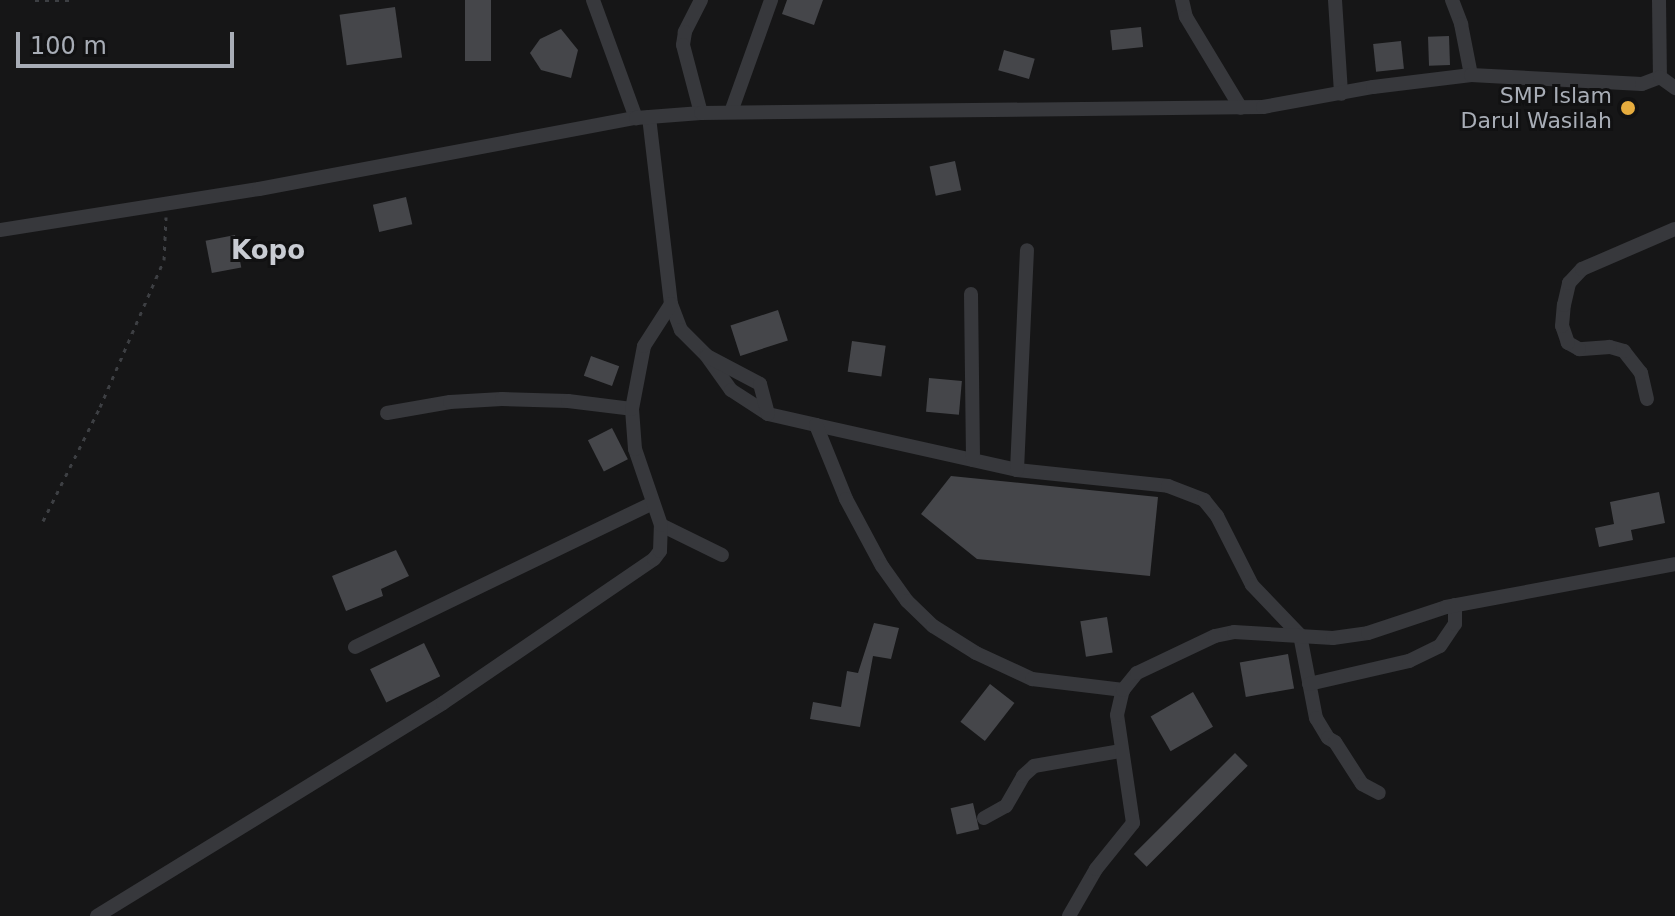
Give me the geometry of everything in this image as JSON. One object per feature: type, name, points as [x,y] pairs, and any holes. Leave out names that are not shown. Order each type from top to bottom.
[{"type":"street","points":[[593,0],[643,117],[671,304],[681,330],[706,355],[731,390],[768,414],[1017,470],[1168,486],[1204,500],[1217,516],[1252,585],[1300,635],[1316,718],[1362,784],[1379,793]]},
{"type":"street","points":[[701,0],[685,32],[683,45],[701,113]]},
{"type":"street","points":[[731,112],[771,0]]},
{"type":"street","points":[[1182,0],[1186,17],[1241,108]]},
{"type":"street","points":[[1335,0],[1341,94]]},
{"type":"street","points":[[1452,0],[1461,24],[1471,75]]},
{"type":"street","points":[[1659,0],[1660,77]]},
{"type":"street","points":[[0,230],[166,205],[643,117],[731,112],[1241,108],[1471,75],[1642,84],[1660,77]]},
{"type":"street","points":[[1660,77],[1675,88]]},
{"type":"street","points":[[1647,399],[1641,373],[1624,351],[1610,347],[1579,349],[1568,343],[1562,326],[1564,305],[1569,283],[1582,269],[1675,229]]},
{"type":"street","points":[[1017,470],[1027,250]]},
{"type":"street","points":[[971,294],[973,460]]},
{"type":"street","points":[[97,916],[443,703],[644,567],[660,551],[661,525],[635,449],[632,409],[644,346],[671,304]]},
{"type":"street","points":[[706,355],[756,381],[765,394],[768,414]]},
{"type":"street","points":[[387,413],[450,402],[502,399],[568,401],[632,409]]},
{"type":"street","points":[[816,425],[846,499],[882,566],[907,601],[933,626],[976,653],[1032,679],[1123,690]]},
{"type":"street","points":[[355,647],[653,503]]},
{"type":"street","points":[[661,525],[722,555]]},
{"type":"street","points":[[1069,916],[1096,869],[1133,823],[1117,715],[1123,690],[1137,673],[1215,636],[1248,631],[1333,638],[1368,633],[1455,605],[1675,564]]},
{"type":"street","points":[[1309,684],[1409,661],[1440,646],[1455,624],[1455,605]]},
{"type":"street","points":[[984,818],[1006,806],[1023,776],[1034,766],[1120,751]]},
{"type":"path","points":[[35,0],[70,0]]},
{"type":"path","points":[[43,521],[100,407],[164,260],[166,205]]},
{"type":"building","points":[[465,0],[491,0],[491,61],[465,61]]},
{"type":"building","points":[[787,0],[823,0],[814,25],[782,14]]},
{"type":"building","points":[[395,7],[402,58],[347,65],[340,15]]},
{"type":"building","points":[[1141,27],[1143,47],[1112,50],[1110,30]]},
{"type":"building","points":[[561,29],[578,50],[571,78],[541,70],[530,53],[540,39]]},
{"type":"building","points":[[1449,36],[1450,65],[1429,66],[1428,37]]},
{"type":"building","points":[[1401,41],[1404,69],[1376,72],[1373,44]]},
{"type":"building","points":[[1004,50],[1035,59],[1029,79],[998,70]]},
{"type":"building","points":[[955,161],[961,190],[936,196],[930,166]]},
{"type":"building","points":[[406,197],[412,224],[379,232],[373,205]]},
{"type":"building","points":[[235,235],[241,267],[212,273],[206,241]]},
{"type":"building","points":[[778,310],[788,340],[740,356],[730,325]]},
{"type":"building","points":[[852,341],[886,346],[881,376],[848,372]]},
{"type":"building","points":[[591,356],[619,366],[612,386],[584,376]]},
{"type":"building","points":[[929,378],[962,381],[959,415],[926,412]]},
{"type":"building","points":[[612,428],[628,459],[604,471],[588,440]]},
{"type":"building","points":[[951,476],[1158,497],[1150,576],[977,559],[921,514]]},
{"type":"building","points":[[1659,492],[1665,523],[1631,530],[1633,540],[1599,547],[1595,528],[1614,524],[1610,502]]},
{"type":"building","points":[[396,550],[409,576],[381,589],[383,596],[346,611],[332,576]]},
{"type":"building","points":[[1107,617],[1113,653],[1086,657],[1080,621]]},
{"type":"building","points":[[874,623],[899,628],[891,659],[873,656],[860,727],[810,719],[813,702],[841,707],[847,671],[858,673]]},
{"type":"building","points":[[424,643],[440,676],[386,703],[370,669]]},
{"type":"building","points":[[1288,654],[1294,688],[1246,697],[1240,663]]},
{"type":"building","points":[[990,684],[1014,703],[985,741],[960,722]]},
{"type":"building","points":[[1193,692],[1213,727],[1171,751],[1151,716]]},
{"type":"building","points":[[1235,753],[1248,766],[1147,867],[1134,854]]},
{"type":"building","points":[[973,803],[979,829],[957,834],[951,808]]},
{"type":"place","name":"SMP Islam Darul Wasilah","points":[[1628,108]]},
{"type":"district","name":"Kopo","points":[[268,251]]}]
